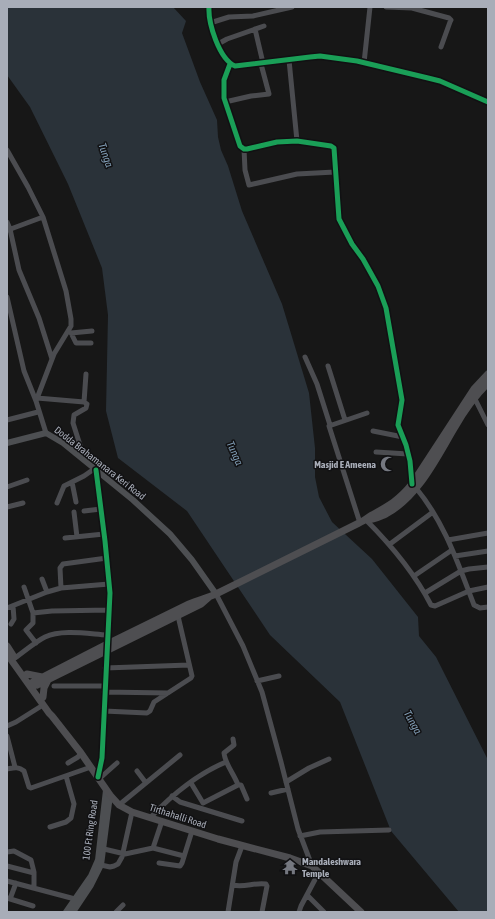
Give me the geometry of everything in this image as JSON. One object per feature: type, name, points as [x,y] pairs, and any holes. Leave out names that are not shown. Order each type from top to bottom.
[{"type":"highway","points":[[107,647],[178,616],[216,594],[362,522],[374,520],[398,507],[409,497],[414,486],[474,389],[488,374]]},
{"type":"highway","points":[[414,486],[435,462],[455,426],[488,382]]},
{"type":"highway","points":[[32,685],[199,599],[216,594]]},
{"type":"highway","points":[[7,646],[27,674],[32,685]]},
{"type":"highway","points":[[7,654],[32,685]]},
{"type":"highway","points":[[27,674],[45,678]]},
{"type":"highway","points":[[43,701],[45,678]]},
{"type":"highway","name":"Tirthahalli Road","points":[[32,685],[51,711],[52,716],[81,753],[108,792],[120,805],[132,812],[242,846],[290,858],[312,866],[361,912]]},
{"type":"main road","name":"Dodda Brahamanara Keri Road","points":[[46,433],[62,443],[95,469],[133,500],[170,534],[192,560],[216,594]]},
{"type":"main road","points":[[7,443],[46,433]]},
{"type":"main road","name":"100 Ft Ring Road","points":[[73,912],[102,865],[108,792]]},
{"type":"main road","name":"100 Ft Ring Road","points":[[66,912],[91,876],[98,860],[108,792]]},
{"type":"street","points":[[209,7],[210,23],[218,44],[230,64],[238,66],[320,56],[364,63],[440,81],[488,102]]},
{"type":"street","points":[[210,23],[226,17],[253,16],[292,7]]},
{"type":"street","points":[[364,63],[370,7]]},
{"type":"street","points":[[386,7],[412,8],[449,18],[451,20],[440,47]]},
{"type":"street","points":[[218,44],[264,26]]},
{"type":"street","points":[[225,102],[251,96],[269,94],[256,29]]},
{"type":"street","points":[[289,60],[297,141]]},
{"type":"street","points":[[230,64],[224,80],[223,91],[225,102],[240,146],[244,149],[245,170],[249,186],[297,174],[335,172]]},
{"type":"street","points":[[244,149],[277,142],[297,141],[333,147],[339,219],[352,244],[363,259],[378,286],[384,303],[402,400],[398,422],[408,454],[414,486],[428,502],[448,540],[476,607],[488,607]]},
{"type":"street","points":[[7,150],[28,186],[43,217],[66,291],[71,326],[70,332],[52,359],[36,400],[84,402]]},
{"type":"street","points":[[8,229],[43,217]]},
{"type":"street","points":[[7,222],[19,270],[39,318],[52,359]]},
{"type":"street","name":"Dodda Brahamanara Keri Road","points":[[7,297],[24,371],[36,400],[38,412],[46,433]]},
{"type":"street","points":[[70,332],[92,331]]},
{"type":"street","points":[[70,332],[76,344],[91,344]]},
{"type":"street","points":[[305,357],[317,384],[330,425],[328,428],[362,522],[390,544],[414,576],[432,605],[435,606],[469,591],[488,587]]},
{"type":"street","points":[[328,366],[345,420]]},
{"type":"street","points":[[75,453],[80,445],[73,423],[73,418],[77,413],[86,409],[87,404],[84,402],[86,374]]},
{"type":"street","points":[[475,398],[488,425]]},
{"type":"street","points":[[7,420],[38,412]]},
{"type":"street","points":[[330,425],[367,413]]},
{"type":"street","points":[[373,431],[403,437]]},
{"type":"street","points":[[376,452],[408,454]]},
{"type":"street","points":[[57,503],[62,488],[95,469],[109,584],[102,758],[98,778]]},
{"type":"street","points":[[7,486],[27,480]]},
{"type":"street","points":[[72,482],[76,502]]},
{"type":"street","points":[[7,507],[23,503]]},
{"type":"street","points":[[84,511],[101,509]]},
{"type":"street","points":[[74,512],[77,537]]},
{"type":"street","points":[[390,544],[433,512]]},
{"type":"street","points":[[448,540],[488,533]]},
{"type":"street","points":[[65,538],[104,534]]},
{"type":"street","points":[[414,576],[452,550]]},
{"type":"street","points":[[455,556],[488,551]]},
{"type":"street","points":[[61,588],[60,568],[63,564],[107,558]]},
{"type":"street","points":[[425,593],[461,571],[488,567]]},
{"type":"street","points":[[42,579],[47,592]]},
{"type":"street","points":[[7,608],[61,588],[109,584]]},
{"type":"street","points":[[24,587],[33,613],[33,623],[26,630],[36,643]]},
{"type":"street","points":[[216,594],[243,646],[262,692],[300,836],[312,866]]},
{"type":"street","points":[[11,624],[14,619],[13,606]]},
{"type":"street","points":[[33,613],[52,611],[109,610]]},
{"type":"street","points":[[104,711],[147,713],[150,711],[154,702],[191,678],[192,676],[178,616]]},
{"type":"street","points":[[15,658],[44,637],[52,634],[67,633],[107,635]]},
{"type":"street","points":[[105,668],[189,666]]},
{"type":"street","points":[[258,682],[279,676]]},
{"type":"street","points":[[54,686],[105,686]]},
{"type":"street","points":[[104,692],[169,693]]},
{"type":"street","points":[[7,726],[16,722],[43,701]]},
{"type":"street","points":[[7,736],[15,767]]},
{"type":"street","points":[[234,739],[234,745],[224,753],[226,762],[238,785],[241,785],[247,799]]},
{"type":"street","points":[[68,763],[78,757],[81,753]]},
{"type":"street","points":[[120,805],[180,755]]},
{"type":"street","points":[[286,782],[329,759]]},
{"type":"street","points":[[151,817],[172,796],[226,762]]},
{"type":"street","points":[[98,778],[117,763]]},
{"type":"street","points":[[7,769],[15,767],[24,771],[29,787],[31,788],[91,767]]},
{"type":"street","points":[[137,771],[146,783]]},
{"type":"street","points":[[50,827],[66,822],[71,818],[74,804],[66,776]]},
{"type":"street","points":[[191,783],[203,803],[238,785]]},
{"type":"street","points":[[271,793],[288,789]]},
{"type":"street","points":[[172,796],[180,802],[242,821]]},
{"type":"street","points":[[102,865],[110,867],[118,864],[122,854],[132,812]]},
{"type":"street","points":[[153,848],[162,821]]},
{"type":"street","points":[[300,836],[320,832],[388,830]]},
{"type":"street","points":[[159,863],[180,866],[182,864],[192,831]]},
{"type":"street","points":[[228,912],[236,862],[242,846]]},
{"type":"street","points":[[104,849],[122,854],[153,848],[184,856]]},
{"type":"street","points":[[7,852],[14,851],[31,860],[34,873],[34,888]]},
{"type":"street","points":[[7,866],[34,873]]},
{"type":"street","points":[[299,912],[319,872]]},
{"type":"street","points":[[7,881],[75,899]]},
{"type":"street","points":[[16,884],[8,899],[33,906]]},
{"type":"street","points":[[233,885],[242,886],[266,884],[267,886],[262,912]]},
{"type":"street","points":[[307,895],[324,912]]},
{"type":"street","points":[[116,912],[123,905]]},
{"type":"water","name":"Tunga","points":[[7,7],[173,7],[186,21],[182,33],[200,82],[217,120],[218,137],[221,150],[228,166],[242,211],[282,304],[309,393],[315,448],[315,477],[319,497],[332,522],[372,559],[418,617],[419,636],[436,657],[488,760],[488,912],[459,912],[391,831],[340,702],[270,635],[187,511],[118,458],[106,411],[108,315],[102,268],[68,184],[30,107],[7,75]]},
{"type":"cycle path","points":[[209,7],[210,22],[219,48],[229,62],[235,66],[320,56],[357,61],[440,81],[488,102]]},
{"type":"cycle path","points":[[230,64],[224,80],[224,98],[240,146],[247,149],[277,142],[297,141],[331,146],[334,148],[339,219],[352,244],[363,259],[378,286],[386,308],[402,400],[398,425],[406,445],[410,461],[412,484]]},
{"type":"cycle path","points":[[96,470],[110,593],[102,758],[98,777]]},
{"type":"place","name":"Masjid E Ameena","points":[[388,464]]},
{"type":"place","name":"Mandaleshwara Temple","points":[[290,867]]}]
